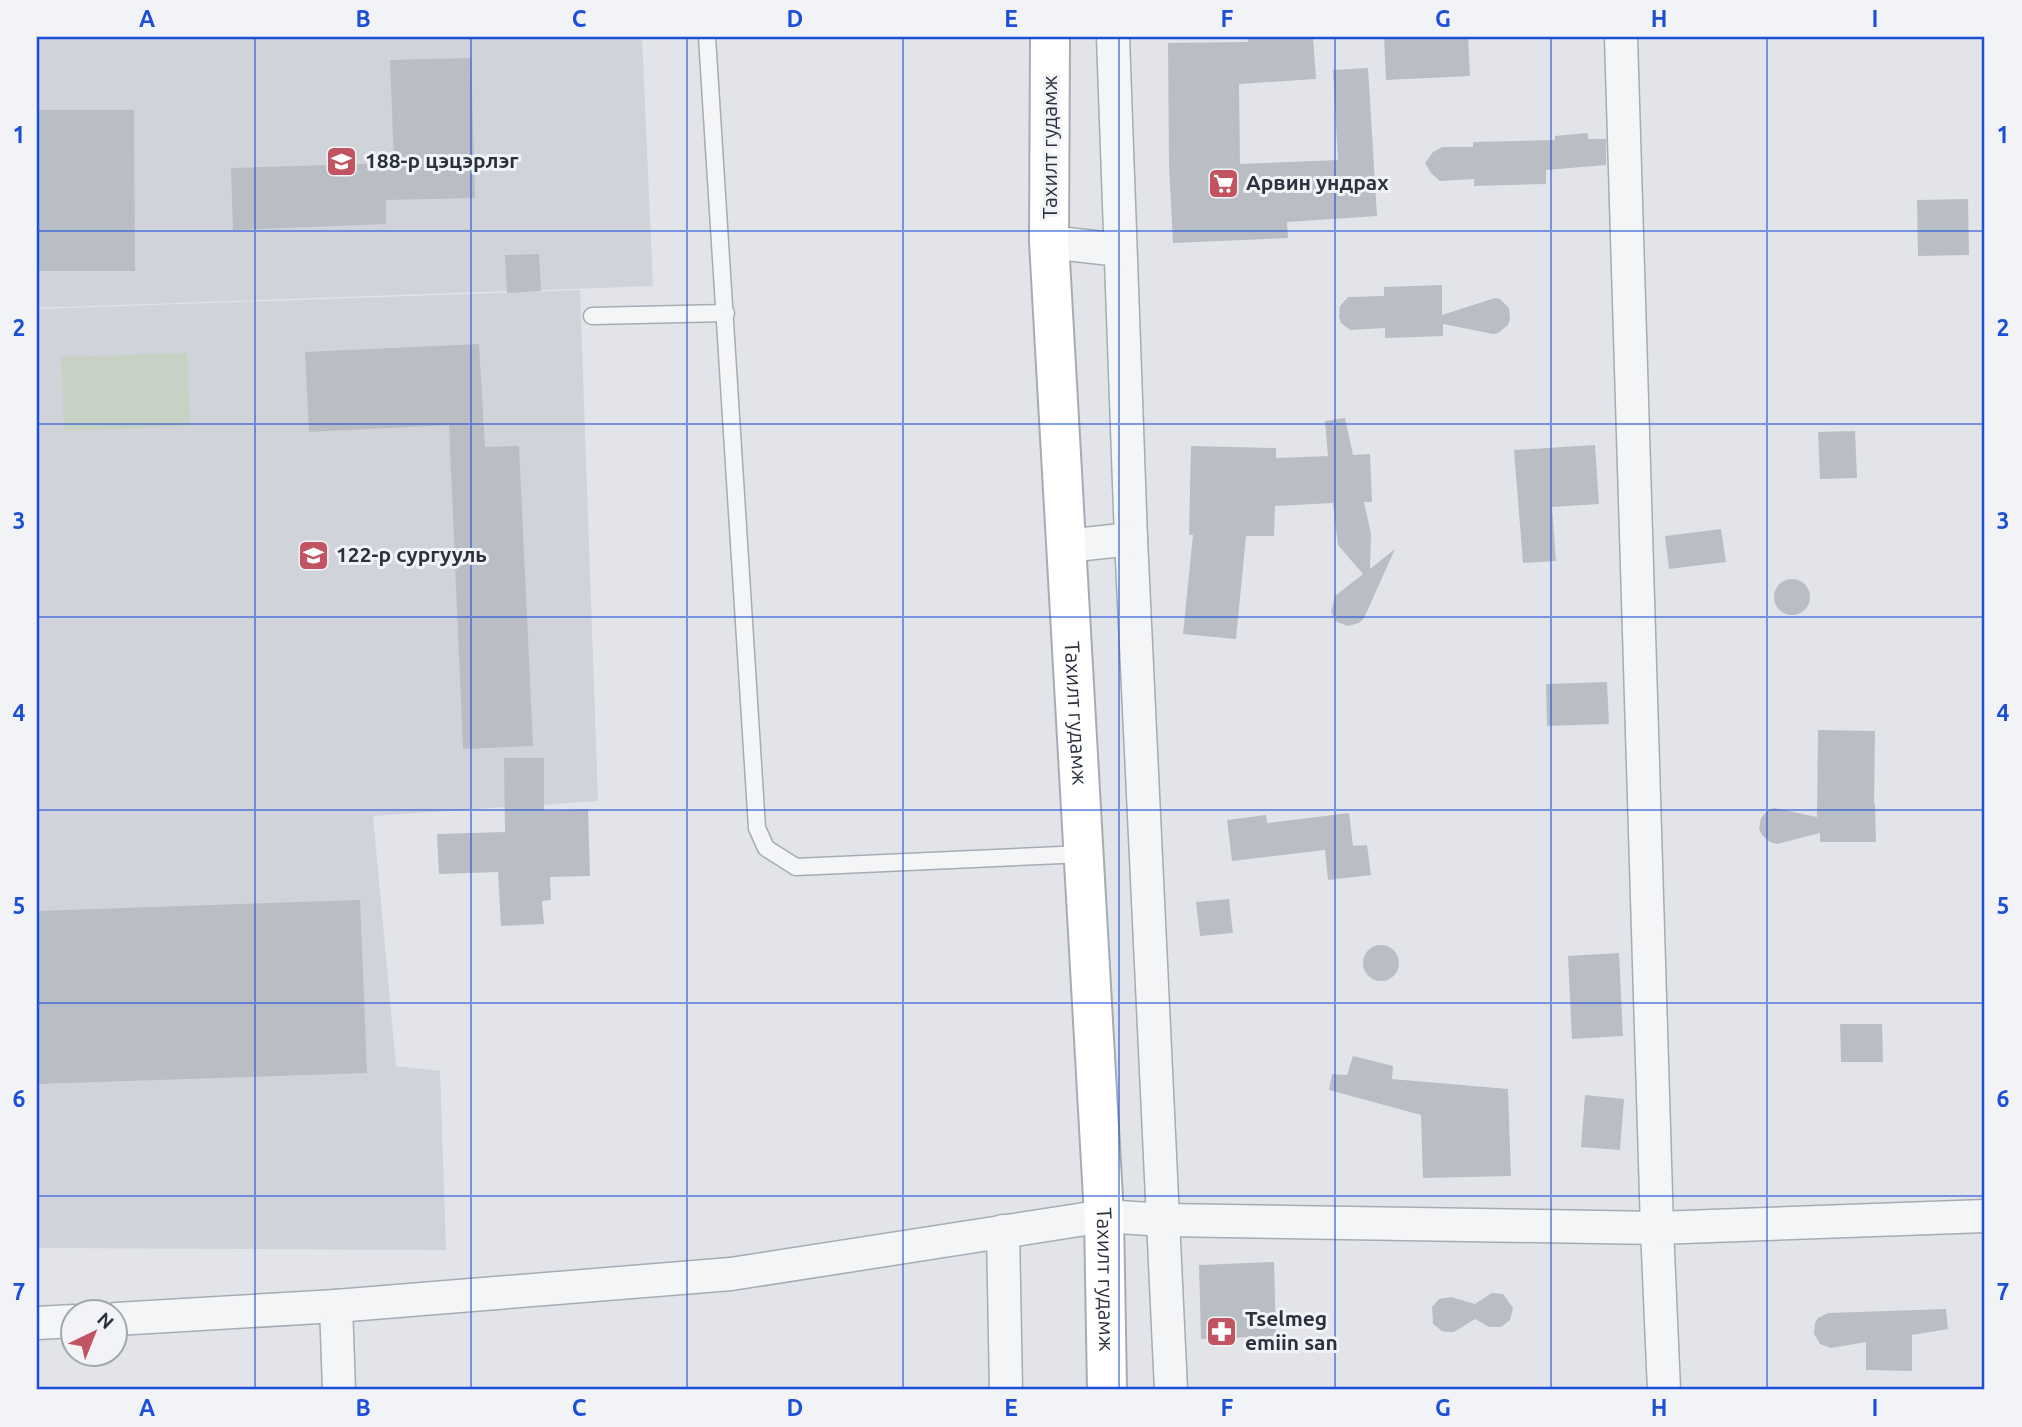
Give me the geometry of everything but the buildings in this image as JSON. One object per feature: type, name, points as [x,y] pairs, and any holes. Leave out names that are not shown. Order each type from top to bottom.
[{"type":"main road","name":"Тахилт гудамж","points":[[1050,37],[1049,242],[1104,1216],[1107,1390]]},
{"type":"street","points":[[1113,37],[1130,539],[1171,1390]]},
{"type":"street","points":[[1621,37],[1664,1390]]},
{"type":"street","points":[[1049,242],[1120,250]]},
{"type":"street","points":[[1066,546],[1130,539]]},
{"type":"street","points":[[130,1318],[336,1306],[731,1274],[1104,1216],[1164,1220],[1657,1228],[1985,1216]]},
{"type":"street","points":[[1003,1231],[1006,1390]]},
{"type":"street","points":[[336,1306],[339,1390]]},
{"type":"street","points":[[37,1323],[60,1322]]},
{"type":"lane","points":[[707,37],[757,828],[766,848],[796,867],[1084,854]]},
{"type":"lane","points":[[592,316],[726,313]]},
{"type":"shaded area","name":"188-р цэцэрлэг","points":[[37,37],[642,37],[653,286],[37,308]]},
{"type":"shaded area","name":"122-р сургууль","points":[[580,290],[598,801],[373,816],[396,1066],[440,1071],[446,1250],[37,1248],[37,309]]},
{"type":"green space","points":[[187,353],[190,426],[64,431],[61,357]]},
{"type":"place","name":"188-р цэцэрлэг","points":[[342,161]]},
{"type":"place","name":"Арвин ундрах","points":[[1223,183]]},
{"type":"place","name":"122-р сургууль","points":[[313,555]]},
{"type":"place","name":"Tselmeg emiin san","points":[[1222,1331]]}]
